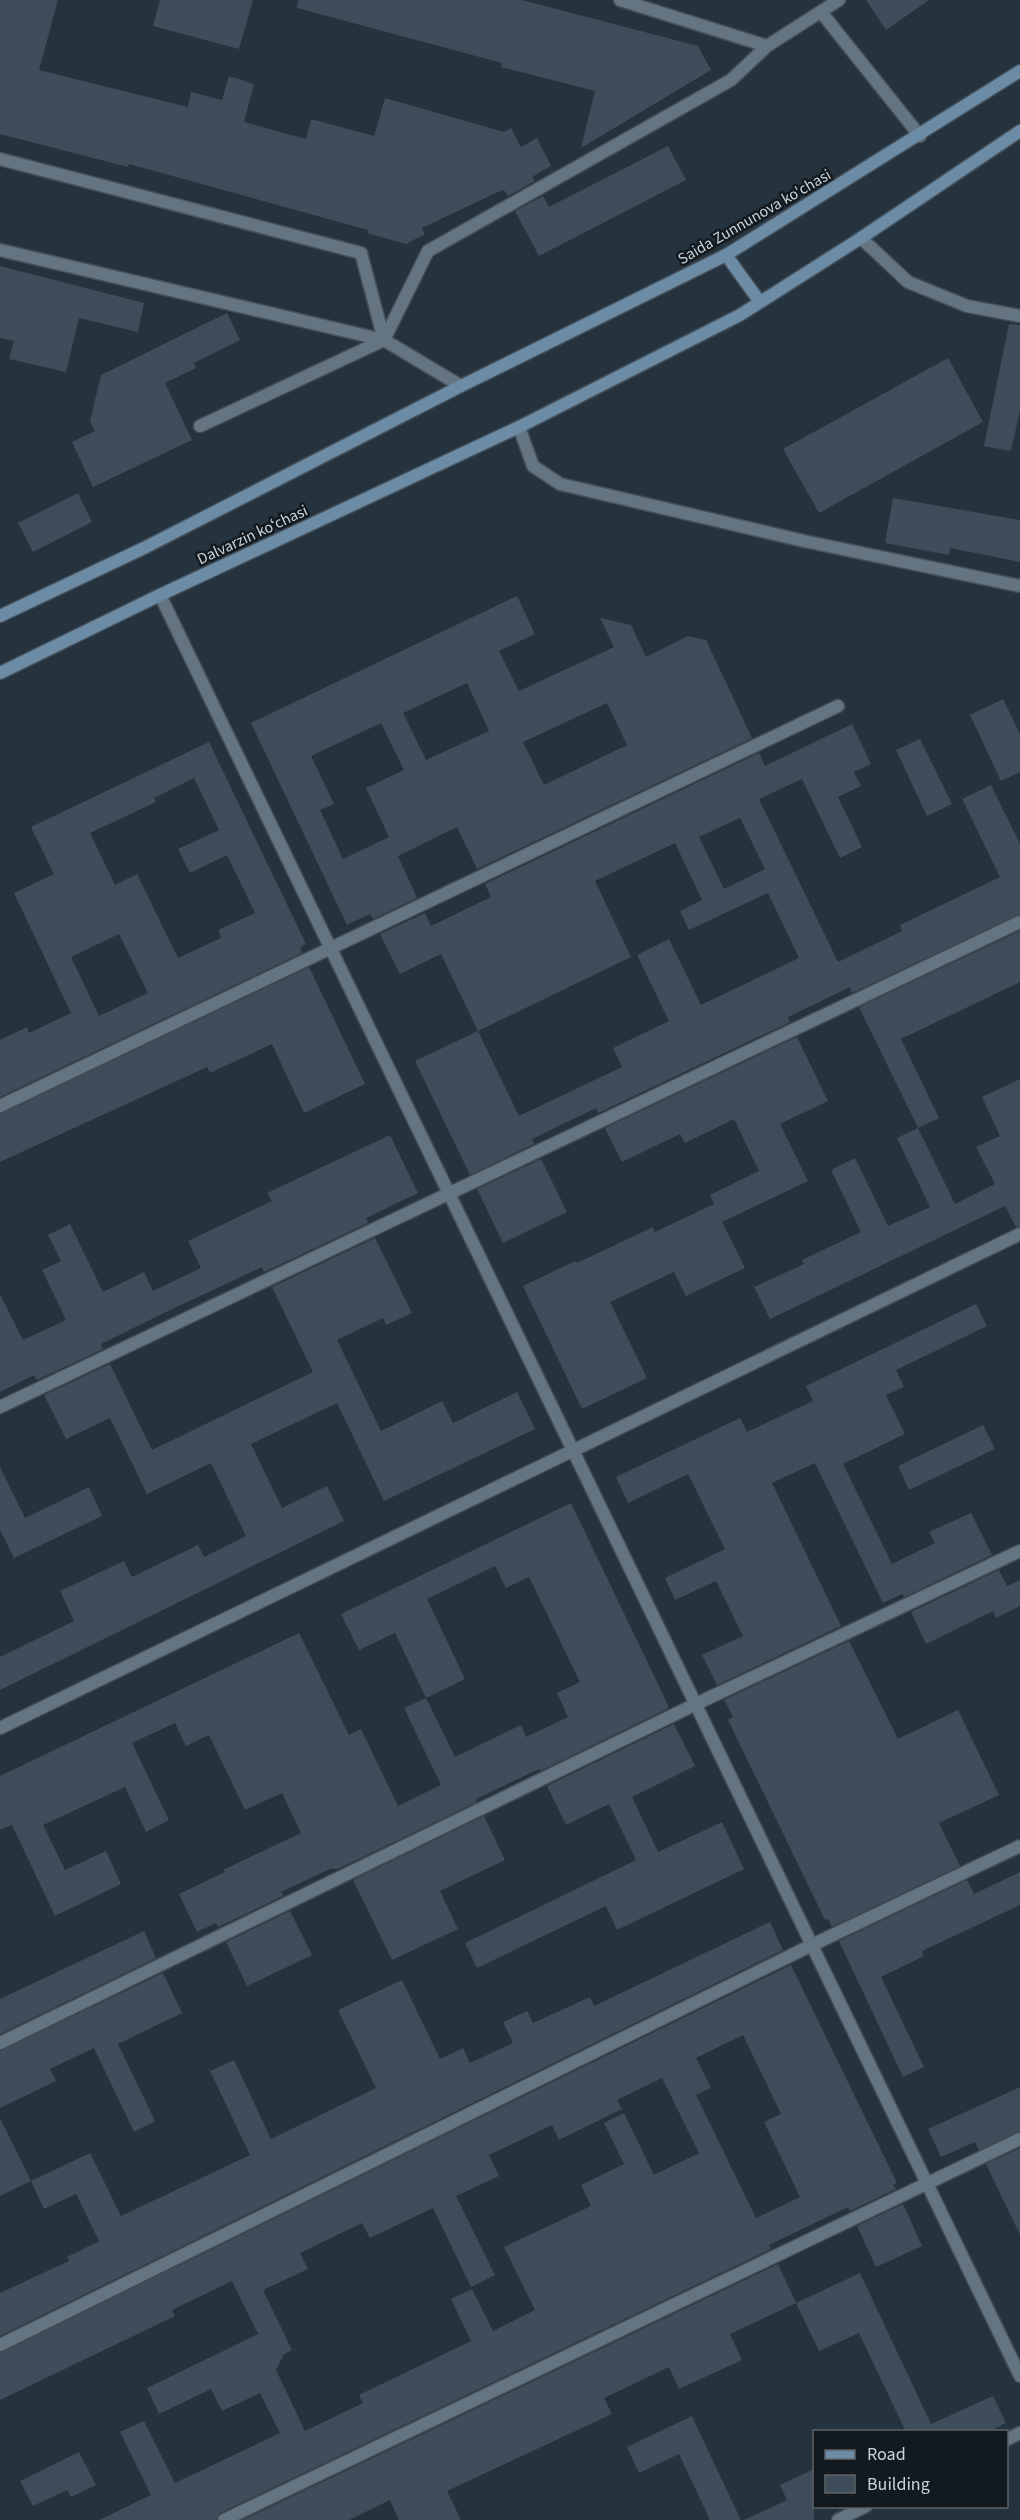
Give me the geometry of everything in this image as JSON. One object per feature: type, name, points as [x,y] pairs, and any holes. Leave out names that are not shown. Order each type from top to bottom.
[{"type":"main road","name":"Saida Zunnunova ko'chasi","points":[[461,386],[726,255],[1020,71]]},
{"type":"main road","points":[[519,426],[740,315],[861,238],[1020,131]]},
{"type":"main road","points":[[726,255],[760,302]]},
{"type":"main road","points":[[1,614],[144,548],[461,386]]},
{"type":"main road","name":"Dalvarzin koʻchasi","points":[[0,673],[519,426]]},
{"type":"street","points":[[620,0],[767,46]]},
{"type":"street","points":[[200,426],[384,340],[428,251],[731,80],[767,46],[838,0]]},
{"type":"street","points":[[821,12],[920,135]]},
{"type":"street","points":[[0,159],[361,253],[384,340]]},
{"type":"street","points":[[861,238],[908,282],[967,306],[1020,316]]},
{"type":"street","points":[[0,250],[384,340],[461,386]]},
{"type":"street","points":[[519,426],[533,466],[560,484],[804,541],[1020,586]]},
{"type":"street","points":[[160,595],[1020,2376]]},
{"type":"street","points":[[0,1106],[330,946],[838,706]]},
{"type":"street","points":[[0,1407],[1020,922]]},
{"type":"street","points":[[0,1728],[1020,1234]]},
{"type":"street","points":[[0,2043],[696,1704],[1020,1551]]},
{"type":"street","points":[[0,2345],[812,1945],[1020,1846]]},
{"type":"street","points":[[224,2520],[1020,2139]]},
{"type":"street","points":[[838,2520],[862,2508]]},
{"type":"building","points":[[0,0],[58,0],[39,70],[188,107],[191,92],[222,100],[229,76],[254,84],[244,122],[306,139],[311,119],[374,136],[385,98],[504,132],[511,128],[521,147],[537,138],[551,166],[532,177],[535,181],[508,196],[504,190],[500,191],[422,228],[425,234],[406,244],[367,233],[368,230],[129,164],[128,167],[0,134]]},
{"type":"building","points":[[160,0],[253,0],[239,49],[153,26]]},
{"type":"building","points":[[298,0],[522,0],[698,46],[711,70],[581,148],[595,91],[501,67],[502,63],[297,8]]},
{"type":"building","points":[[866,0],[929,0],[886,30]]},
{"type":"building","points":[[668,146],[686,180],[539,256],[515,211],[543,196],[549,207]]},
{"type":"building","points":[[0,266],[144,303],[138,332],[79,318],[66,372],[9,359],[14,341],[0,338]]},
{"type":"building","points":[[227,313],[240,340],[194,363],[196,368],[165,383],[192,440],[93,487],[72,442],[95,431],[90,421],[101,375]]},
{"type":"building","points":[[1009,324],[1020,325],[1020,410],[1011,451],[984,446]]},
{"type":"building","points":[[948,358],[983,422],[819,513],[783,449]]},
{"type":"building","points":[[78,493],[92,522],[33,552],[18,523]]},
{"type":"building","points":[[893,498],[1020,520],[1020,562],[950,548],[949,555],[885,543]]},
{"type":"building","points":[[517,596],[535,634],[499,651],[519,691],[614,647],[600,618],[631,625],[646,657],[688,636],[706,640],[752,738],[477,869],[457,827],[398,856],[417,898],[373,919],[370,914],[347,925],[251,723]],"holes":[[[467,683],[489,731],[426,760],[403,713]],[[607,703],[627,745],[544,785],[523,742]],[[381,723],[404,770],[366,788],[389,837],[343,859],[320,810],[334,804],[311,756]]]},
{"type":"building","points":[[1003,699],[1020,734],[1020,772],[1001,781],[970,715]]},
{"type":"building","points":[[852,724],[871,764],[854,772],[861,786],[838,797],[862,847],[840,858],[802,779],[759,799],[838,962],[902,931],[900,925],[1000,877],[962,799],[991,785],[1020,844],[1020,914],[852,993],[850,987],[788,1017],[790,1022],[598,1113],[596,1108],[532,1139],[534,1144],[470,1175],[415,1061],[478,1031],[441,954],[400,974],[380,934],[425,913],[431,926],[491,897],[485,884],[759,753],[765,766]],"holes":[[[740,818],[765,869],[724,889],[699,837]],[[675,843],[702,900],[680,911],[689,930],[768,893],[799,958],[701,1005],[669,939],[637,955],[669,1021],[613,1048],[622,1067],[519,1116],[478,1031],[631,957],[595,881]]]},
{"type":"building","points":[[920,739],[952,804],[927,816],[896,750]]},
{"type":"building","points":[[209,742],[306,944],[300,947],[302,953],[0,1097],[0,1040],[27,1027],[29,1033],[71,1013],[14,893],[54,874],[31,827]],"holes":[[[194,778],[219,830],[178,849],[190,873],[227,855],[255,913],[218,930],[221,938],[178,958],[137,874],[115,885],[90,833],[156,802],[154,798]],[[119,934],[148,993],[99,1016],[71,957]]]},
{"type":"building","points":[[1020,931],[1020,982],[901,1039],[939,1118],[918,1128],[859,1007]]},
{"type":"building","points":[[309,967],[365,1084],[304,1113],[272,1044],[210,1073],[207,1067],[0,1162],[0,1114]]},
{"type":"building","points":[[797,1037],[828,1101],[780,1124],[808,1181],[722,1222],[745,1268],[686,1296],[674,1272],[610,1302],[647,1378],[582,1409],[523,1286],[653,1227],[655,1232],[714,1204],[719,1215],[710,1195],[759,1171],[734,1119],[685,1143],[680,1134],[622,1162],[605,1128]]},
{"type":"building","points":[[1020,1079],[1020,1226],[1016,1227],[1005,1206],[770,1319],[754,1287],[804,1264],[802,1260],[861,1232],[831,1170],[855,1158],[888,1226],[930,1207],[897,1138],[918,1128],[955,1204],[995,1184],[976,1147],[1000,1136],[982,1097]]},
{"type":"building","points":[[390,1135],[418,1193],[366,1218],[368,1223],[264,1272],[262,1267],[164,1313],[101,1344],[103,1349],[37,1380],[34,1375],[0,1392],[0,1294],[23,1340],[66,1320],[42,1270],[61,1261],[48,1235],[70,1224],[103,1292],[144,1272],[153,1291],[201,1268],[188,1241],[272,1201],[267,1193]]},
{"type":"building","points":[[541,1159],[567,1212],[503,1243],[477,1189]]},
{"type":"building","points":[[375,1238],[412,1313],[386,1325],[383,1318],[337,1340],[381,1431],[442,1401],[453,1423],[517,1392],[535,1429],[384,1501],[337,1403],[251,1444],[282,1508],[327,1486],[344,1521],[0,1690],[0,1657],[74,1621],[60,1591],[124,1561],[132,1577],[198,1545],[204,1557],[246,1536],[211,1463],[147,1494],[110,1418],[66,1439],[44,1395],[110,1364],[152,1450],[313,1372],[272,1287]]},
{"type":"building","points":[[976,1304],[987,1326],[896,1370],[904,1387],[886,1395],[905,1434],[843,1464],[892,1564],[935,1543],[929,1532],[971,1513],[992,1555],[904,1597],[902,1594],[883,1603],[815,1463],[772,1483],[841,1626],[717,1685],[702,1655],[743,1636],[716,1581],[675,1600],[665,1578],[725,1549],[688,1474],[628,1503],[616,1477],[740,1418],[747,1432],[813,1401],[806,1386]]},
{"type":"building","points":[[983,1425],[995,1449],[909,1490],[898,1466]]},
{"type":"building","points":[[0,1467],[25,1518],[89,1487],[102,1516],[14,1558],[0,1530]]},
{"type":"building","points":[[571,1503],[669,1707],[540,1771],[539,1769],[476,1799],[477,1802],[338,1869],[330,1869],[281,1892],[283,1896],[218,1927],[216,1923],[197,1932],[179,1894],[301,1833],[282,1793],[245,1810],[209,1735],[186,1746],[175,1723],[132,1743],[169,1820],[146,1832],[125,1787],[43,1825],[65,1870],[106,1851],[121,1884],[55,1916],[12,1825],[0,1830],[0,1776],[299,1633],[349,1735],[361,1729],[398,1806],[441,1785],[404,1708],[426,1698],[395,1633],[359,1650],[341,1614]],"holes":[[[495,1566],[506,1588],[529,1577],[580,1682],[557,1693],[568,1717],[526,1737],[521,1725],[455,1757],[426,1698],[465,1679],[427,1599]]]},
{"type":"building","points":[[999,1570],[1007,1586],[1020,1580],[1020,1606],[996,1618],[993,1611],[926,1644],[911,1612]]},
{"type":"building","points":[[849,1641],[898,1739],[958,1710],[999,1795],[939,1823],[960,1866],[832,1927],[828,1919],[825,1920],[728,1720],[733,1717],[724,1700]]},
{"type":"building","points":[[674,1724],[695,1766],[632,1797],[658,1852],[722,1822],[744,1869],[617,1930],[606,1906],[477,1968],[465,1943],[636,1860],[609,1804],[566,1825],[547,1786]]},
{"type":"building","points":[[484,1816],[505,1860],[440,1891],[458,1929],[392,1960],[353,1880]]},
{"type":"building","points":[[1020,1872],[1020,1905],[922,1951],[924,1956],[881,1977],[924,2067],[903,2077],[839,1941],[967,1880],[974,1894]]},
{"type":"building","points":[[290,1911],[312,1955],[247,1986],[226,1942]]},
{"type":"building","points":[[770,1922],[783,1950],[0,2336],[0,2293],[69,2261],[67,2257],[99,2241],[76,2194],[44,2209],[31,2181],[90,2153],[121,2216],[250,2155],[210,2071],[234,2060],[271,2139],[376,2088],[338,2010],[402,1980],[440,2059],[463,2048],[470,2063],[513,2043],[503,2022],[527,2011],[533,2023],[590,1997],[594,2006]]},
{"type":"building","points":[[144,1931],[156,1958],[0,2034],[0,1999]]},
{"type":"building","points":[[791,1965],[897,2183],[893,2185],[896,2189],[850,2211],[848,2207],[769,2245],[771,2249],[220,2513],[216,2520],[99,2520],[151,2495],[120,2432],[144,2421],[175,2483],[280,2433],[260,2393],[222,2411],[211,2389],[159,2414],[147,2388],[258,2334],[232,2281],[172,2310],[175,2316],[0,2400],[0,2353]],"holes":[[[743,2035],[781,2114],[764,2122],[800,2197],[756,2218],[696,2095],[711,2088],[696,2058]],[[662,2078],[699,2153],[654,2175],[624,2113],[604,2123],[624,2164],[581,2185],[591,2206],[504,2247],[535,2310],[493,2331],[472,2289],[451,2299],[471,2341],[359,2395],[363,2403],[305,2431],[276,2370],[284,2354],[292,2350],[263,2290],[308,2269],[300,2253],[362,2223],[370,2238],[433,2208],[471,2287],[495,2275],[456,2196],[499,2176],[489,2155],[552,2125],[559,2140],[622,2109],[617,2100]]]},
{"type":"building","points":[[163,1973],[182,2013],[118,2044],[155,2121],[134,2132],[94,2048],[50,2069],[56,2081],[0,2108],[0,2051]]},
{"type":"building","points":[[1020,2087],[1020,2131],[979,2150],[975,2142],[941,2157],[928,2129]]},
{"type":"building","points":[[0,2118],[31,2181],[0,2196]]},
{"type":"building","points":[[1020,2148],[1020,2235],[986,2164]]},
{"type":"building","points":[[903,2204],[922,2246],[876,2267],[857,2226]]},
{"type":"building","points":[[778,2264],[796,2303],[730,2334],[742,2360],[679,2389],[669,2367],[604,2398],[612,2414],[447,2491],[461,2520],[399,2520],[390,2500],[349,2520],[243,2520]]},
{"type":"building","points":[[860,2273],[931,2424],[993,2396],[1006,2423],[991,2430],[905,2430],[859,2333],[819,2351],[796,2303]]},
{"type":"building","points":[[692,2416],[741,2520],[710,2520],[679,2454],[639,2473],[627,2447]]},
{"type":"building","points":[[79,2452],[96,2485],[71,2497],[67,2490],[33,2506],[20,2481]]},
{"type":"building","points":[[813,2469],[814,2520],[744,2520],[787,2500],[780,2485]]}]
